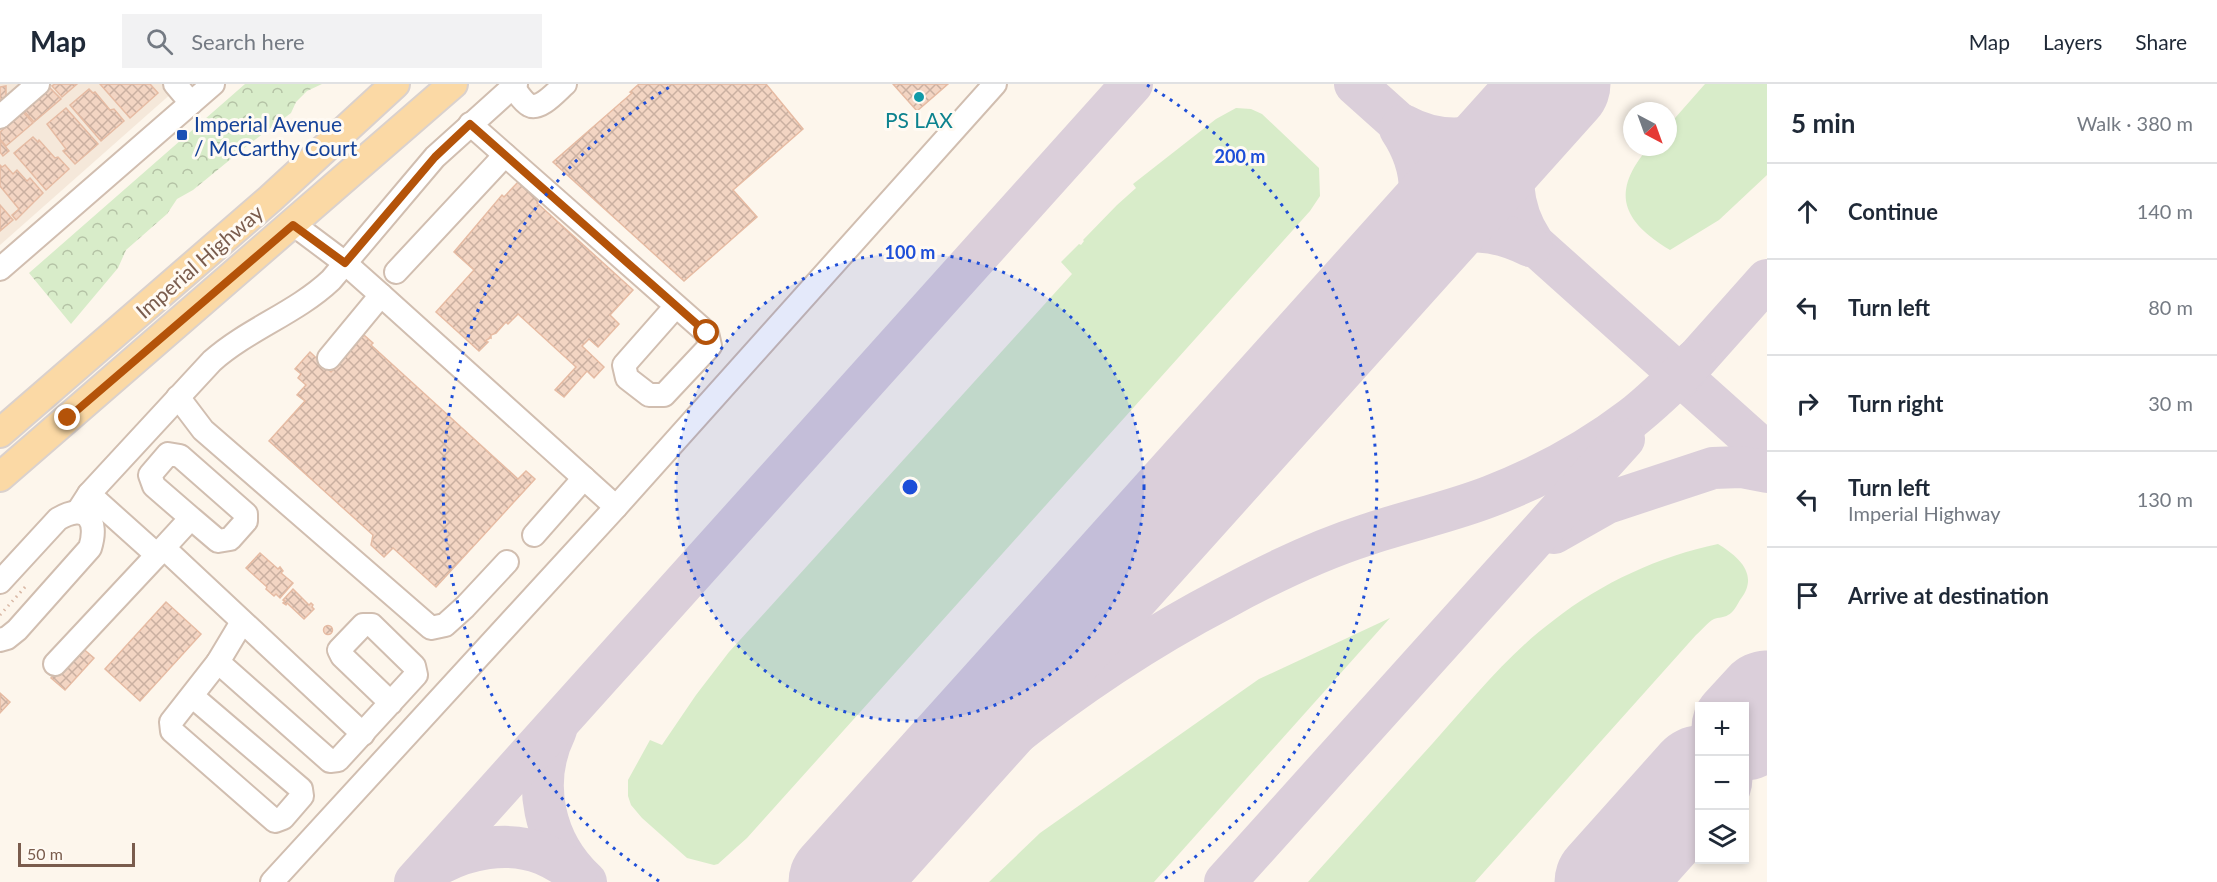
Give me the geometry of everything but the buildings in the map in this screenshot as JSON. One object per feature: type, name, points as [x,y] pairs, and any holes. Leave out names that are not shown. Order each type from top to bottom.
[{"type":"main road","name":"Imperial Highway","points":[[0,433],[270,199],[395,84]]},
{"type":"main road","name":"Imperial Highway","points":[[0,477],[453,84]]},
{"type":"main road","points":[[270,199],[293,225]]},
{"type":"street","points":[[0,117],[38,84]]},
{"type":"street","points":[[175,84],[191,103]]},
{"type":"street","points":[[0,269],[213,84]]},
{"type":"street","points":[[0,582],[58,519],[84,503],[178,397],[220,354],[315,295],[435,157],[470,124],[514,86],[529,105],[533,106],[540,105],[565,84]]},
{"type":"street","points":[[272,882],[616,507],[995,84]]},
{"type":"street","points":[[470,124],[676,306]]},
{"type":"street","points":[[396,272],[505,155]]},
{"type":"street","points":[[293,225],[345,263],[616,507]]},
{"type":"street","points":[[329,358],[381,295]]},
{"type":"street","points":[[178,397],[203,430],[431,628],[445,625],[507,562]]},
{"type":"street","points":[[534,535],[584,478]]},
{"type":"street","points":[[84,503],[161,552],[242,622],[363,734]]},
{"type":"street","points":[[0,640],[7,638],[17,630],[90,548],[93,537],[92,524],[84,503]]},
{"type":"street","points":[[55,664],[191,518]]},
{"type":"street","points":[[192,696],[302,789],[302,796],[283,818],[275,821],[172,731],[171,722],[218,662],[242,622]]},
{"type":"street","points":[[218,662],[330,761],[338,760],[391,703]]},
{"type":"path","points":[[0,615],[26,586]]},
{"type":"shaded area","points":[[0,84],[182,84],[0,245]]},
{"type":"green space","points":[[245,84],[322,84],[307,91],[296,102],[291,113],[193,190],[177,199],[167,214],[126,250],[118,268],[71,324],[29,273]]},
{"type":"green space","points":[[1705,84],[1767,84],[1767,175],[1719,220],[1670,250],[1641,228],[1632,217],[1627,205],[1626,192],[1629,178],[1642,156],[1677,156],[1677,116]]},
{"type":"green space","points":[[1236,108],[1251,109],[1262,114],[1319,168],[1320,196],[1310,211],[747,838],[718,864],[687,858],[642,818],[631,805],[628,796],[628,780],[650,740],[662,745],[729,652],[1072,274],[1061,262],[1079,244],[1081,245],[1083,240],[1136,188],[1133,184],[1216,119]]},
{"type":"green space","points":[[1718,544],[1739,561],[1747,575],[1746,591],[1735,609],[1726,616],[1712,620],[1696,635],[1475,882],[1308,882],[1490,678],[1537,633],[1591,594],[1611,583],[1653,564]]},
{"type":"green space","points":[[1390,618],[1154,882],[989,882],[1040,833],[1259,679]]},
{"type":"taxiway","points":[[415,882],[1132,84]]},
{"type":"taxiway","points":[[1355,84],[1767,453]]},
{"type":"taxiway","points":[[1532,241],[1519,216],[1515,202],[1513,187],[1515,158],[1518,144],[1528,124],[1562,84]]},
{"type":"taxiway","points":[[1403,125],[1421,133],[1439,137],[1476,136],[1510,123],[1539,99]]},
{"type":"taxiway","points":[[1389,267],[1410,234],[1420,200],[1417,165],[1400,129]]},
{"type":"taxiway","points":[[1344,322],[1404,262],[1425,246],[1447,236],[1472,231],[1499,234],[1530,246]]},
{"type":"taxiway","points":[[1678,380],[1767,280]]},
{"type":"taxiway","points":[[850,882],[988,756],[1118,660],[1187,618],[1311,556],[1347,541],[1476,502],[1546,471],[1582,452],[1632,418],[1695,360]]},
{"type":"taxiway","points":[[1225,882],[1624,439]]},
{"type":"taxiway","points":[[1554,533],[1607,503],[1713,468],[1741,467],[1767,472]]},
{"type":"taxiway","points":[[556,730],[548,750],[544,771],[543,791],[546,811],[551,831],[560,849],[586,882]]},
{"type":"taxiway","points":[[434,867],[446,860],[473,851],[516,847],[543,854],[576,873]]},
{"type":"runway","points":[[841,882],[1558,84]]},
{"type":"runway","points":[[1749,723],[1767,703]]},
{"type":"runway","points":[[1607,882],[1695,784]]},
{"type":"place","name":"PS LAX","points":[[919,97]]},
{"type":"place","name":"Imperial Avenue / McCarthy Court","points":[[182,135]]},
{"type":"route","points":[[68,418],[293,225],[345,263],[435,157],[470,124],[707,333]]}]
